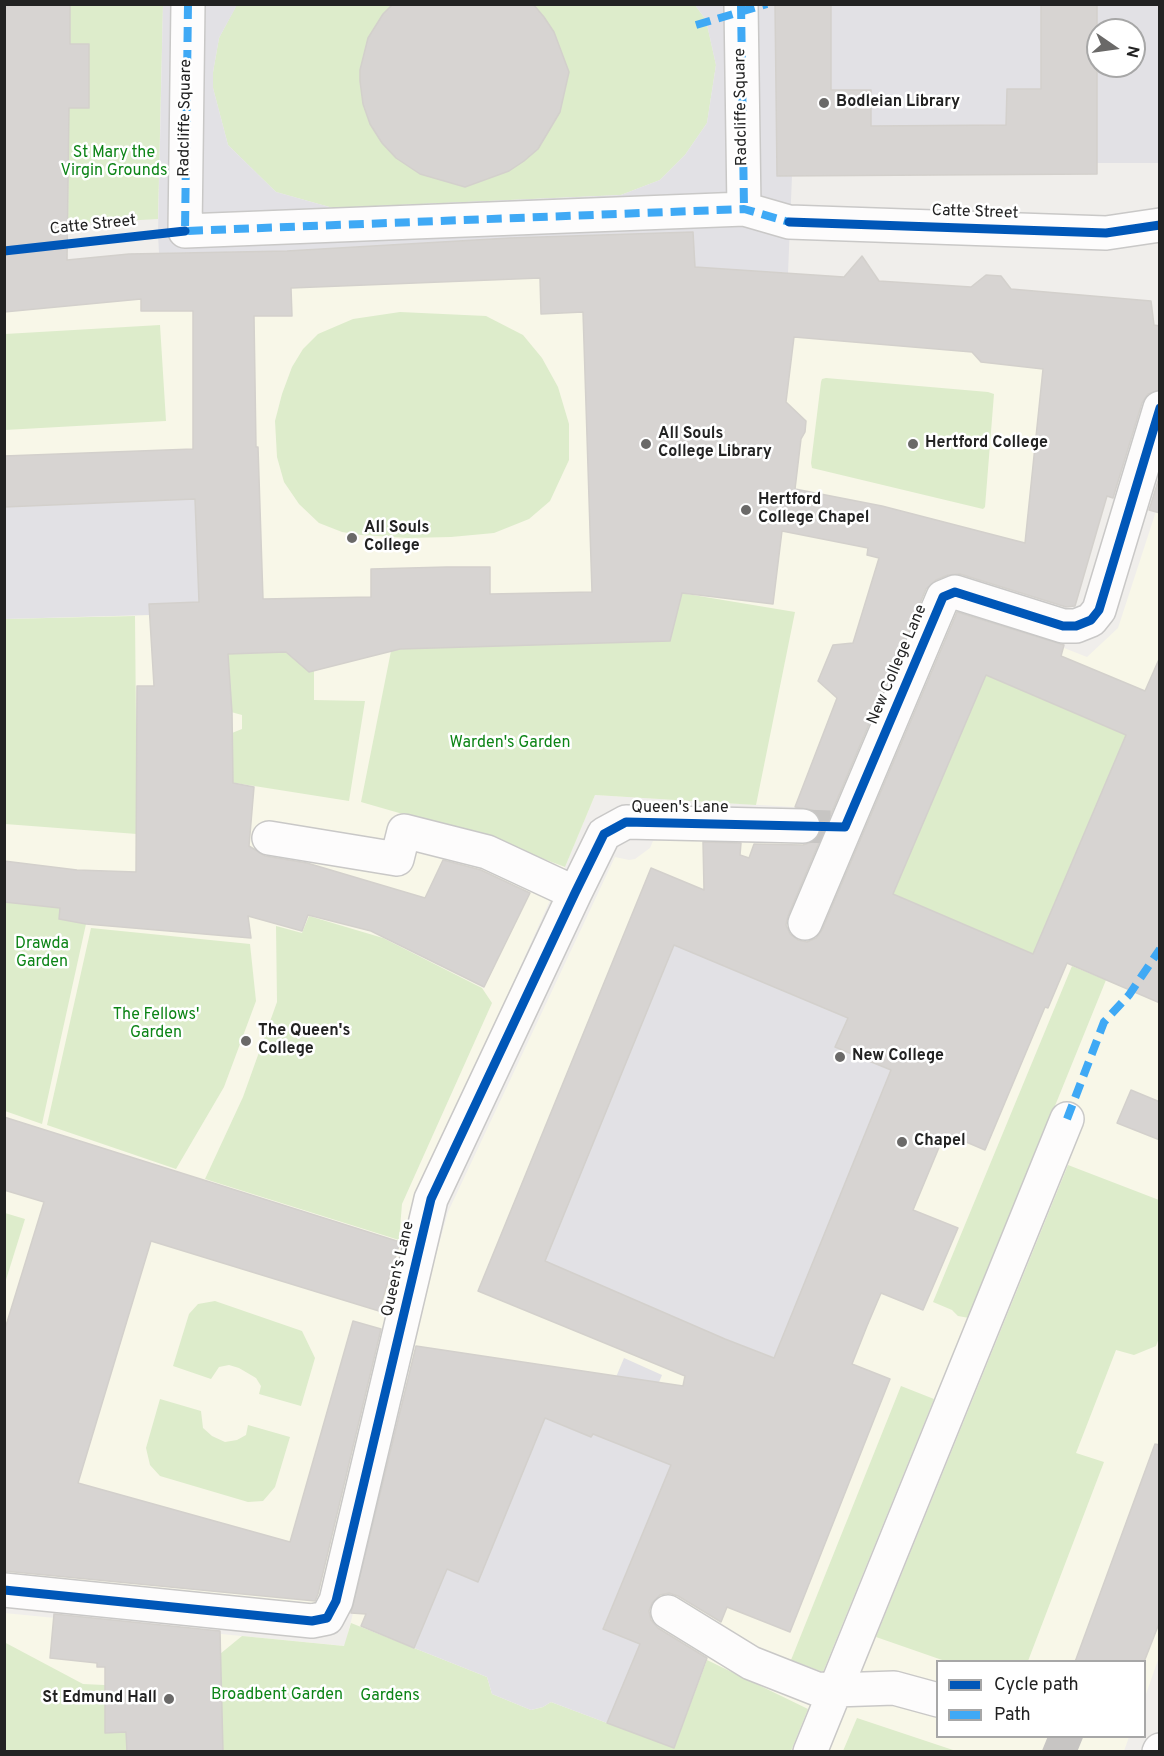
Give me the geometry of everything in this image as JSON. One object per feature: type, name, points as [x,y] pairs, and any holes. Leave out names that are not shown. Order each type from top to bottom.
[{"type":"street","name":"Radcliffe Square","points":[[185,231],[188,4]]},
{"type":"street","name":"Radcliffe Square","points":[[741,4],[744,209]]},
{"type":"street","name":"Catte Street","points":[[185,231],[744,209],[789,222],[1106,232],[1160,225]]},
{"type":"street","name":"New College Lane","points":[[805,923],[826,827],[943,597],[955,592],[1063,626],[1076,626],[1091,620],[1099,610],[1160,408]]},
{"type":"street","name":"Queen's Lane","points":[[4,1590],[312,1621],[327,1617],[336,1601],[431,1199],[574,893],[604,834],[626,822],[826,827]]},
{"type":"street","points":[[268,838],[397,859],[404,831],[487,852],[574,893]]},
{"type":"street","points":[[810,1752],[1067,1119]]},
{"type":"street","points":[[668,1612],[751,1663],[817,1689],[894,1689],[936,1700]]},
{"type":"shaded area","points":[[163,5],[237,5],[219,38],[213,72],[213,88],[228,145],[276,192],[333,208],[621,195],[660,180],[685,155],[707,123],[716,65],[706,20],[695,5],[776,5],[777,176],[792,176],[788,273],[695,268],[693,232],[510,238],[289,251],[159,253]]},
{"type":"shaded area","points":[[831,5],[1041,5],[1041,89],[1007,89],[1007,125],[871,126],[871,90],[831,90]]},
{"type":"shaded area","points":[[1097,5],[1159,5],[1159,163],[1097,163],[1097,78],[1146,78],[1146,18],[1097,18]]},
{"type":"shaded area","points":[[693,232],[695,268],[844,277],[855,266],[870,267],[879,281],[971,287],[986,275],[1001,276],[1011,289],[1151,301],[1154,324],[1159,326],[1159,353],[1150,352],[1076,602],[937,570],[851,783],[955,605],[1087,657],[1118,628],[1159,502],[1159,1657],[1146,1694],[1146,1660],[936,1660],[936,1738],[1129,1738],[1124,1751],[5,1751],[4,1613],[345,1646],[377,1514],[425,1294],[448,1212],[615,857],[635,859],[650,848],[653,841],[703,837],[795,843],[810,808],[595,795],[414,1203],[319,1611],[5,1579],[5,266],[133,254],[289,251],[510,238]]},
{"type":"shaded area","points":[[195,499],[199,602],[149,604],[150,615],[5,619],[4,507]]},
{"type":"shaded area","points":[[674,944],[848,1018],[835,1047],[891,1070],[775,1358],[725,1339],[544,1261]]},
{"type":"shaded area","points":[[624,1358],[662,1375],[631,1449],[671,1465],[603,1628],[640,1644],[607,1723],[551,1702],[531,1710],[492,1694],[487,1677],[414,1648],[447,1569],[477,1582],[545,1418],[591,1437]]},
{"type":"green space","points":[[237,4],[695,5],[706,20],[716,65],[707,123],[685,155],[660,180],[621,195],[333,208],[276,192],[228,145],[213,88],[213,72],[219,38]]},
{"type":"green space","name":"St Mary the Virgin Grounds","points":[[70,5],[163,5],[158,219],[68,224],[69,108],[89,58],[89,44],[70,44]]},
{"type":"green space","points":[[400,312],[486,316],[523,335],[542,358],[558,387],[569,424],[569,460],[550,501],[529,519],[494,533],[408,538],[361,535],[342,532],[319,523],[299,504],[284,482],[277,457],[275,421],[292,367],[303,349],[318,334],[353,319]]},
{"type":"green space","points":[[160,325],[166,421],[5,430],[5,334]]},
{"type":"green space","points":[[826,378],[994,394],[985,507],[983,509],[812,468],[821,382]]},
{"type":"green space","name":"Warden's Garden","points":[[681,593],[795,612],[756,805],[595,795],[565,867],[493,840],[361,802],[391,651],[594,643]]},
{"type":"green space","points":[[135,616],[137,834],[5,824],[4,619]]},
{"type":"green space","points":[[296,653],[314,664],[314,700],[365,701],[349,801],[210,779],[232,733],[242,729],[242,715],[231,712],[219,654]]},
{"type":"green space","points":[[986,675],[1126,735],[1033,954],[893,894]]},
{"type":"green space","name":"Drawda Garden","points":[[5,902],[60,908],[60,919],[86,924],[42,1124],[5,1111]]},
{"type":"green space","points":[[309,916],[383,938],[482,988],[492,1003],[402,1204],[399,1240],[205,1179],[243,1097],[277,1002],[276,926],[302,933]]},
{"type":"green space","name":"The Fellows' Garden","points":[[91,928],[250,944],[256,1001],[224,1087],[176,1169],[47,1125]]},
{"type":"green space","points":[[1072,966],[1106,980],[969,1318],[958,1316],[952,1310],[933,1302]]},
{"type":"green space","points":[[1068,1165],[1159,1200],[1159,1338],[1156,1346],[1134,1355],[1116,1350],[1076,1453],[1104,1462],[1028,1660],[942,1660],[876,1637]]},
{"type":"green space","points":[[4,1213],[25,1219],[5,1283]]},
{"type":"green space","points":[[215,1301],[302,1331],[315,1358],[301,1406],[259,1394],[261,1386],[256,1378],[239,1368],[229,1365],[219,1367],[211,1379],[173,1366],[189,1314],[198,1304]]},
{"type":"green space","points":[[901,1386],[934,1399],[823,1672],[791,1660]]},
{"type":"green space","points":[[160,1399],[201,1411],[203,1428],[212,1436],[225,1442],[237,1440],[246,1435],[248,1425],[290,1437],[275,1487],[263,1501],[248,1502],[160,1476],[150,1465],[146,1448]]},
{"type":"green space","name":"Gardens","points":[[351,1623],[487,1677],[492,1694],[531,1710],[551,1702],[674,1748],[707,1660],[808,1709],[791,1751],[223,1751],[220,1654],[242,1636],[344,1646]]},
{"type":"green space","points":[[4,1642],[83,1684],[125,1686],[105,1712],[105,1722],[106,1733],[126,1732],[127,1751],[5,1751]]},
{"type":"green space","points":[[857,1718],[956,1751],[843,1751]]},
{"type":"building","points":[[4,4],[70,4],[70,44],[89,44],[89,108],[69,108],[67,260],[129,254],[287,251],[510,238],[693,232],[695,267],[844,277],[862,256],[879,281],[971,287],[986,275],[1001,276],[1011,289],[1151,301],[1154,325],[1160,326],[1160,390],[1148,394],[1142,403],[1113,498],[1107,496],[1075,606],[1066,607],[960,574],[948,575],[936,580],[926,589],[786,925],[790,934],[798,940],[807,942],[816,938],[822,930],[957,612],[1064,645],[1061,656],[1145,691],[1160,657],[1160,1003],[1067,963],[1048,1008],[1045,1007],[985,1150],[945,1133],[913,1210],[958,1228],[923,1310],[881,1293],[867,1326],[852,1364],[890,1379],[790,1632],[727,1607],[721,1622],[669,1593],[660,1595],[652,1603],[649,1611],[651,1620],[658,1628],[707,1658],[674,1748],[607,1723],[640,1644],[603,1629],[671,1465],[545,1418],[478,1582],[447,1569],[414,1648],[361,1626],[366,1614],[351,1613],[416,1346],[683,1386],[685,1376],[478,1291],[651,868],[704,890],[703,842],[741,843],[740,855],[749,858],[754,844],[803,845],[812,842],[819,835],[822,826],[819,817],[812,810],[795,807],[837,698],[818,681],[833,645],[853,643],[879,558],[867,555],[868,548],[782,531],[773,604],[682,593],[670,641],[400,649],[309,672],[286,652],[228,654],[233,783],[254,787],[249,846],[265,856],[307,863],[425,898],[443,860],[481,870],[530,893],[484,987],[371,931],[308,915],[302,931],[248,916],[251,938],[86,924],[59,919],[60,908],[4,902],[4,861],[77,870],[136,872],[137,686],[154,686],[149,604],[199,602],[195,499],[4,507],[4,456],[193,449],[193,311],[141,311],[141,299],[4,312]],"holes":[[[540,278],[541,314],[583,312],[592,592],[490,594],[490,567],[447,567],[371,569],[371,597],[263,599],[258,447],[256,447],[254,316],[292,316],[291,288]],[[794,337],[972,352],[981,362],[1043,369],[1025,543],[882,506],[795,489],[801,439],[805,432],[806,421],[786,402]],[[986,675],[1126,735],[1033,954],[893,894]],[[674,945],[848,1018],[835,1047],[891,1070],[774,1358],[545,1261]]]},
{"type":"building","points":[[393,4],[533,4],[554,32],[569,72],[560,112],[538,149],[509,171],[465,187],[420,174],[396,158],[382,143],[370,124],[363,104],[360,81],[360,70],[368,38],[383,14]]},
{"type":"building","name":"Bodleian Library","points":[[775,4],[831,4],[831,90],[871,90],[871,126],[1006,125],[1007,89],[1041,89],[1041,4],[1097,4],[1097,18],[1086,18],[1086,78],[1097,78],[1097,174],[777,176]]},
{"type":"building","points":[[1160,475],[1160,513],[1149,510]]},
{"type":"building","points":[[1131,1090],[1160,1102],[1160,1140],[1117,1123]]},
{"type":"building","points":[[4,1117],[400,1242],[379,1311],[151,1241],[78,1483],[290,1542],[353,1321],[381,1329],[315,1601],[4,1571],[4,1332],[44,1202],[4,1190]]},
{"type":"building","points":[[1155,1444],[1160,1445],[1160,1621],[1145,1660],[1076,1660]]},
{"type":"building","points":[[54,1614],[220,1631],[223,1752],[127,1752],[126,1732],[105,1733],[105,1667],[97,1667],[97,1663],[50,1658]]},
{"type":"tunnel","points":[[803,826],[830,827]]},
{"type":"tunnel","points":[[1053,1738],[1087,1752]]},
{"type":"marked path","points":[[188,4],[185,231],[744,209],[789,222]]},
{"type":"marked path","points":[[741,4],[744,209]]},
{"type":"marked path","points":[[696,25],[767,4]]},
{"type":"marked path","points":[[1067,1119],[1104,1022],[1129,995],[1160,949]]},
{"type":"cycle path","points":[[789,222],[1106,233],[1160,225]]},
{"type":"cycle path","points":[[4,251],[185,231]]},
{"type":"cycle path","points":[[4,1590],[312,1621],[327,1618],[336,1601],[431,1199],[604,834],[626,822],[845,827],[943,597],[955,592],[1063,626],[1076,626],[1091,620],[1099,610],[1160,408]]},
{"type":"place","name":"Bodleian Library","points":[[824,103]]},
{"type":"place","name":"All Souls College Library","points":[[646,444]]},
{"type":"place","name":"Hertford College","points":[[913,444]]},
{"type":"place","name":"Hertford College Chapel","points":[[746,510]]},
{"type":"place","name":"All Souls College","points":[[352,538]]},
{"type":"place","name":"The Queen's College","points":[[246,1041]]},
{"type":"place","name":"New College","points":[[840,1057]]},
{"type":"place","name":"Chapel","points":[[902,1142]]},
{"type":"place","name":"St Edmund Hall","points":[[169,1699]]},
{"type":"park label","name":"Broadbent Garden","points":[[277,1696]]}]
